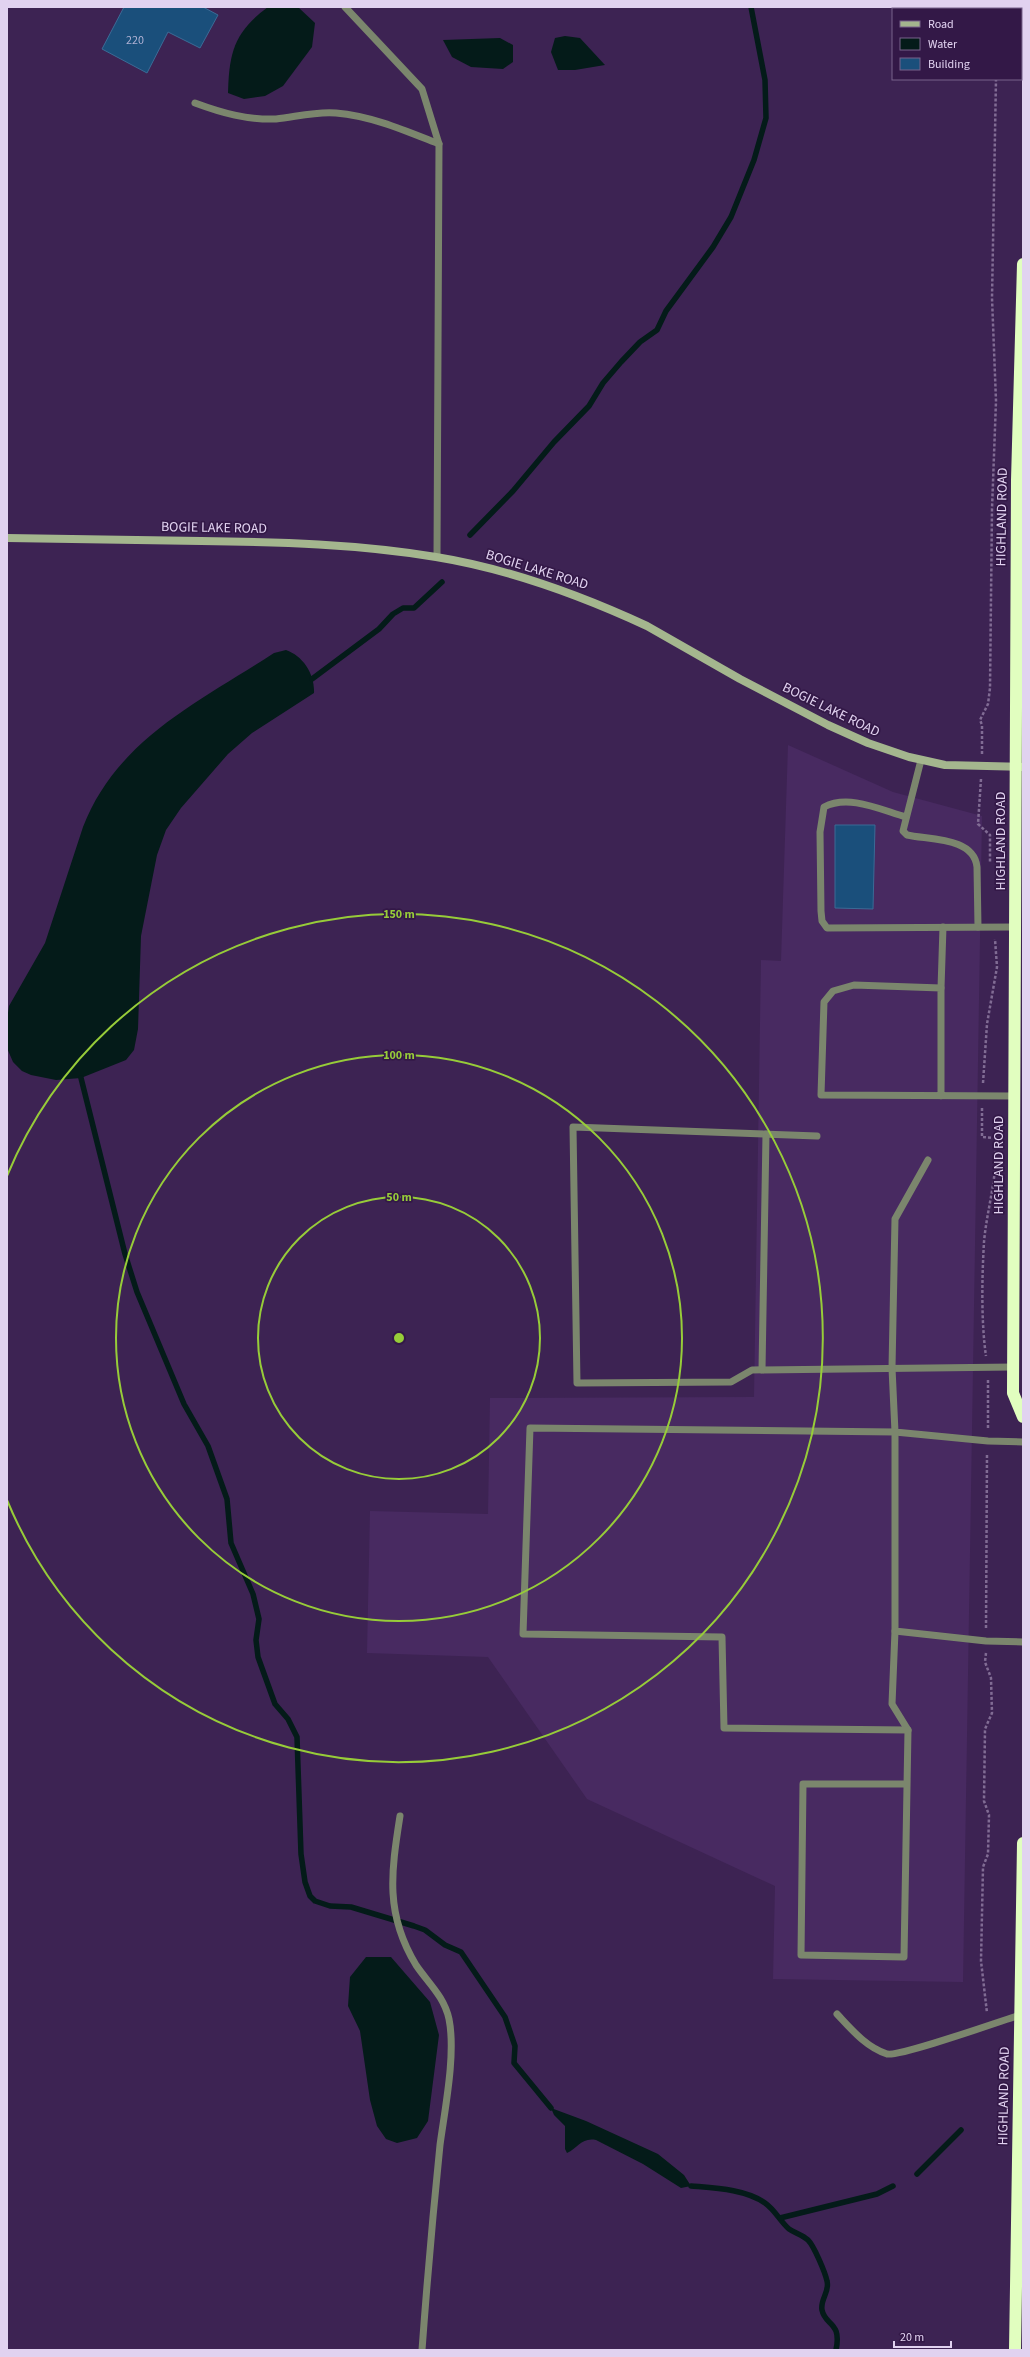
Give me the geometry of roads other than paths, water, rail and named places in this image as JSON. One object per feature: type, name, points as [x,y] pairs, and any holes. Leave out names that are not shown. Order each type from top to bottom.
[{"type":"highway","name":"HIGHLAND ROAD","points":[[1023,264],[1017,480],[1019,767],[1015,927],[1013,1367],[1013,1392],[1023,1417]]},
{"type":"highway","points":[[1014,1246],[1023,1256]]},
{"type":"highway","name":"HIGHLAND ROAD","points":[[1015,2350],[1020,2231],[1020,2015],[1023,1843]]},
{"type":"main road","name":"BOGIE LAKE ROAD","points":[[7,538],[310,544],[397,551],[437,557],[506,572],[598,603],[647,626],[740,679],[828,725],[868,743],[921,760],[958,767],[1019,767]]},
{"type":"lane","points":[[346,7],[422,89],[439,144],[437,557]]},
{"type":"lane","points":[[195,103],[222,113],[248,118],[275,119],[335,113],[361,116],[439,144]]},
{"type":"lane","points":[[921,760],[903,831],[907,835],[952,843],[965,847],[976,859],[978,927]]},
{"type":"lane","points":[[906,816],[858,803],[841,801],[824,807],[820,832],[822,921],[827,928],[1015,927]]},
{"type":"lane","points":[[941,1096],[941,988],[943,927]]},
{"type":"lane","points":[[941,988],[854,985],[833,991],[824,1002],[821,1095],[1014,1096]]},
{"type":"lane","points":[[817,1136],[573,1127],[577,1383],[731,1382],[752,1370],[1013,1367]]},
{"type":"lane","points":[[762,1370],[766,1134]]},
{"type":"lane","points":[[907,1784],[803,1784],[801,1955],[904,1957],[908,1730],[892,1704],[894,1631],[894,1432],[892,1368],[895,1219],[928,1160]]},
{"type":"lane","points":[[908,1730],[724,1728],[722,1637],[523,1634],[530,1428],[894,1432],[988,1441],[1023,1442]]},
{"type":"lane","points":[[894,1631],[986,1641],[1023,1642]]},
{"type":"lane","points":[[400,1816],[392,1864],[393,1909],[404,1945],[421,1973],[439,1993],[449,2019],[450,2058],[432,2217],[422,2350]]},
{"type":"lane","points":[[837,2014],[861,2039],[889,2054],[912,2050],[1020,2015]]},
{"type":"water","points":[[268,7],[298,7],[315,23],[312,47],[283,86],[265,96],[244,99],[228,93],[232,55],[236,44],[248,25]]},
{"type":"water","points":[[565,36],[580,38],[605,65],[575,70],[558,70],[551,52],[555,38]]},
{"type":"water","points":[[500,38],[513,45],[513,62],[503,69],[471,67],[452,57],[443,40]]},
{"type":"water","points":[[286,650],[303,661],[307,667],[314,686],[314,693],[252,733],[228,754],[181,808],[166,830],[157,855],[141,936],[138,1029],[134,1050],[126,1060],[81,1078],[56,1080],[31,1075],[22,1071],[13,1062],[7,1048],[7,1020],[9,1006],[45,943],[83,827],[98,796],[117,770],[139,746],[163,725],[217,688],[274,653]]},
{"type":"water","points":[[366,1957],[391,1957],[430,2002],[439,2035],[428,2121],[417,2138],[397,2143],[386,2139],[377,2126],[370,2100],[360,2031],[348,2006],[350,1977]]},
{"type":"water","points":[[551,2108],[586,2121],[658,2154],[684,2175],[691,2186],[681,2188],[643,2164],[596,2140],[591,2139],[584,2141],[567,2153],[565,2149],[565,2126],[554,2115]]},
{"type":"waterway","points":[[470,535],[513,491],[554,442],[589,406],[603,383],[621,362],[640,342],[657,330],[666,311],[713,247],[731,217],[754,160],[766,118],[765,80],[751,7]]},
{"type":"waterway","points":[[312,679],[379,629],[393,614],[403,608],[414,608],[442,582]]},
{"type":"waterway","points":[[81,1078],[125,1254],[137,1292],[184,1404],[208,1446],[227,1499],[231,1543],[253,1594],[259,1619],[256,1640],[258,1657],[275,1704],[288,1719],[297,1737],[301,1854],[305,1882],[310,1896],[315,1901],[330,1906],[351,1907],[425,1930],[445,1945],[461,1952],[505,2017],[515,2046],[514,2063],[551,2108]]},
{"type":"waterway","points":[[917,2174],[961,2130]]},
{"type":"waterway","points":[[691,2186],[729,2190],[757,2198],[769,2206],[789,2229],[808,2240],[819,2259],[827,2281],[828,2285],[822,2302],[822,2310],[826,2319],[835,2329],[837,2334],[836,2350]]},
{"type":"waterway","points":[[780,2218],[877,2194],[893,2186]]}]
